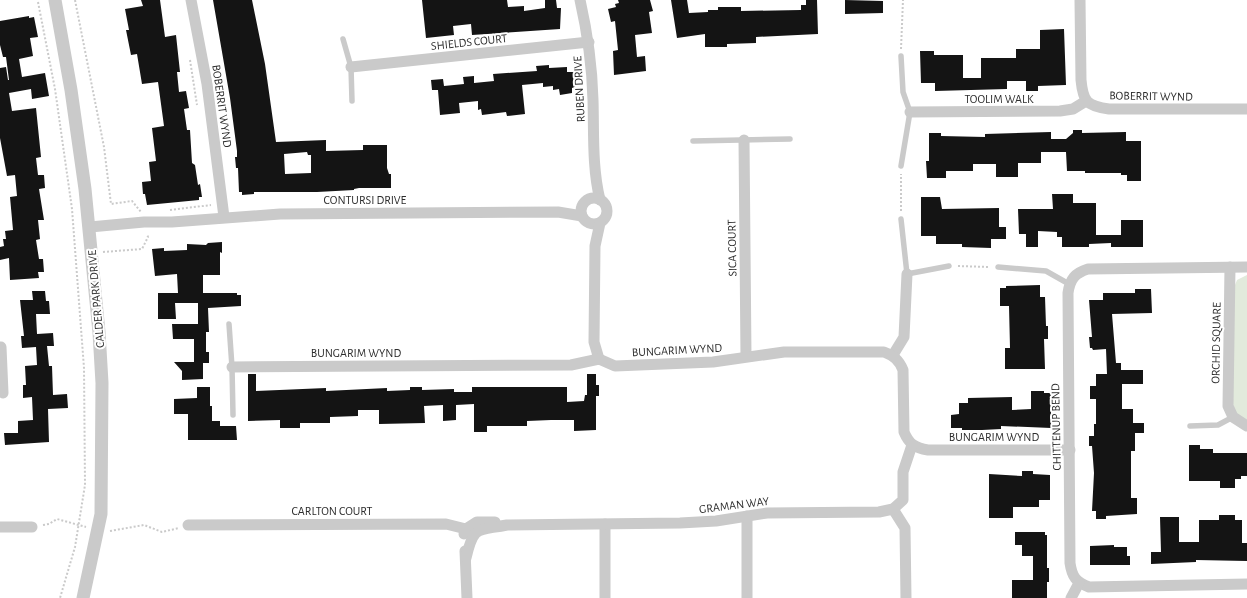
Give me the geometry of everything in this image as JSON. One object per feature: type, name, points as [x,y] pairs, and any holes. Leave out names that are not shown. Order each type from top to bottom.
[{"type":"street","name":"CALDER PARK DRIVE","points":[[55,0],[79,140],[92,252],[102,384],[101,514],[83,598]]},
{"type":"street","name":"BOBERRIT WYND","points":[[191,0],[207,84],[224,217]]},
{"type":"street","name":"RUBEN DRIVE","points":[[580,0],[589,42],[593,94],[594,178],[588,209]]},
{"type":"street","points":[[1080,0],[1081,80],[1082,92],[1086,101]]},
{"type":"street","name":"SHIELDS COURT","points":[[351,67],[589,42]]},
{"type":"street","name":"BOBERRIT WYND","points":[[1086,101],[1095,107],[1109,109],[1247,109]]},
{"type":"street","name":"TOOLIM WALK","points":[[910,112],[1060,111],[1073,109],[1086,101]]},
{"type":"street","name":"SICA COURT","points":[[744,140],[746,356]]},
{"type":"street","points":[[595,246],[600,223],[606,218],[606,205],[588,209],[595,246],[594,342],[599,359]]},
{"type":"street","name":"CONTURSI DRIVE","points":[[90,231],[144,218],[172,222],[280,214],[558,212],[588,209],[600,223]]},
{"type":"street","name":"ORCHID SQUARE","points":[[1230,267],[1228,406],[1233,418]]},
{"type":"street","points":[[1069,284],[1074,276],[1088,269],[1247,267]]},
{"type":"street","points":[[906,598],[905,528],[893,509],[903,500],[903,472],[912,445],[907,441],[904,432],[903,370],[900,362],[893,355],[904,337],[907,274]]},
{"type":"street","name":"CHITTENUP BEND","points":[[1069,284],[1070,563],[1073,577],[1079,583]]},
{"type":"street","points":[[1,347],[3,393]]},
{"type":"street","name":"BUNGARIM WYND","points":[[232,367],[572,365],[599,359],[615,366],[713,362],[746,356],[784,352],[884,352],[893,355]]},
{"type":"street","points":[[1233,418],[1247,426]]},
{"type":"street","name":"BUNGARIM WYND","points":[[912,445],[928,450],[1070,450]]},
{"type":"street","name":"GRAMAN WAY","points":[[470,531],[507,525],[698,522],[767,513],[879,512],[893,509]]},
{"type":"street","points":[[747,516],[747,598]]},
{"type":"street","name":"CARLTON COURT","points":[[188,525],[446,524],[470,531]]},
{"type":"street","points":[[605,524],[605,598]]},
{"type":"street","points":[[0,526],[32,527]]},
{"type":"street","points":[[467,598],[466,558],[471,538],[470,531]]},
{"type":"street","points":[[1071,598],[1079,583],[1089,587],[1247,584]]},
{"type":"lane","points":[[343,39],[351,67],[352,101]]},
{"type":"lane","points":[[901,56],[903,92],[910,112],[901,166]]},
{"type":"lane","points":[[693,141],[790,139]]},
{"type":"lane","points":[[901,219],[907,274],[948,266]]},
{"type":"lane","points":[[998,267],[1046,271],[1069,284]]},
{"type":"lane","points":[[229,324],[233,415]]},
{"type":"lane","points":[[1190,426],[1218,425],[1233,418]]},
{"type":"path","points":[[75,0],[104,147],[111,204],[132,201],[144,218],[148,237],[142,249],[76,254]]},
{"type":"path","points":[[901,56],[903,0]]},
{"type":"path","points":[[38,2],[63,139],[76,254],[84,368],[86,453],[85,485],[75,547],[60,598]]},
{"type":"path","points":[[189,54],[198,109]]},
{"type":"path","points":[[901,166],[901,219]]},
{"type":"path","points":[[209,198],[210,205]]},
{"type":"path","points":[[168,210],[222,203]]},
{"type":"path","points":[[948,266],[998,267]]},
{"type":"shaded area","points":[[1247,275],[1247,421],[1236,414],[1232,401],[1233,290],[1237,280]]},
{"type":"building","points":[[141,0],[160,0],[165,37],[176,35],[180,72],[177,72],[179,92],[186,91],[189,108],[184,109],[187,130],[190,130],[192,163],[195,165],[198,185],[200,184],[202,197],[199,197],[199,200],[147,205],[145,194],[143,194],[142,182],[151,181],[149,162],[156,161],[152,128],[164,126],[158,82],[142,84],[137,54],[131,55],[126,30],[129,30],[125,9],[143,6]]},
{"type":"building","points":[[213,0],[252,0],[265,64],[276,142],[326,140],[326,151],[363,150],[363,145],[387,145],[387,168],[389,174],[391,174],[391,188],[359,188],[354,190],[317,192],[254,192],[254,194],[242,195],[242,192],[239,192],[238,168],[236,168],[235,157],[237,157],[237,151],[230,98]],"holes":[[[307,152],[308,155],[311,155],[311,173],[285,174],[284,154]]]},
{"type":"building","points":[[422,0],[507,0],[508,7],[524,6],[524,11],[545,8],[545,0],[556,0],[557,8],[561,8],[560,29],[472,35],[471,24],[453,26],[454,35],[426,38]]},
{"type":"building","points":[[618,0],[650,0],[653,11],[649,12],[652,33],[635,35],[637,57],[645,56],[646,71],[614,75],[613,51],[618,50],[615,21],[611,22],[608,9],[616,7],[615,4],[619,3]]},
{"type":"building","points":[[671,0],[687,0],[689,13],[718,10],[718,7],[741,7],[741,11],[801,10],[801,5],[806,5],[806,0],[817,0],[818,34],[756,37],[756,43],[727,44],[727,47],[705,47],[705,34],[677,38]]},
{"type":"building","points":[[845,0],[883,1],[883,13],[845,14]]},
{"type":"building","points":[[29,16],[29,18],[34,17],[38,37],[30,38],[33,56],[19,59],[22,77],[45,73],[49,96],[32,99],[31,89],[9,93],[12,111],[36,108],[41,157],[36,158],[38,175],[44,175],[45,188],[39,189],[44,220],[38,220],[40,239],[36,240],[39,259],[43,259],[44,272],[38,272],[39,278],[10,280],[9,258],[0,260],[0,247],[4,246],[3,239],[6,239],[5,231],[13,230],[10,197],[17,196],[15,175],[7,176],[0,138],[0,68],[6,67],[9,80],[6,57],[3,57],[0,45],[0,21]]},
{"type":"building","points":[[1064,29],[1066,85],[1038,86],[1038,91],[1026,91],[1026,81],[1007,81],[1007,89],[935,91],[935,83],[921,83],[920,51],[934,51],[934,55],[963,55],[963,78],[981,78],[981,58],[1016,58],[1016,49],[1040,49],[1040,30]]},
{"type":"building","points":[[549,65],[549,68],[567,67],[567,72],[574,72],[575,87],[572,88],[572,93],[560,95],[559,89],[553,90],[553,86],[543,87],[543,83],[522,85],[525,114],[507,116],[506,112],[482,115],[481,109],[478,110],[478,101],[459,103],[460,113],[440,115],[438,90],[432,90],[431,80],[443,79],[444,86],[464,84],[463,77],[474,76],[474,83],[494,81],[493,74],[537,71],[536,66]]},
{"type":"building","points":[[1073,130],[1082,130],[1082,133],[1126,132],[1126,141],[1141,141],[1141,181],[1127,181],[1127,175],[1121,175],[1121,173],[1085,173],[1085,171],[1067,171],[1066,152],[1041,152],[1041,163],[1018,163],[1018,177],[996,177],[996,164],[973,164],[973,171],[946,171],[946,178],[927,178],[926,161],[929,161],[929,133],[941,133],[941,136],[985,137],[985,134],[1051,132],[1051,139],[1066,139],[1073,133]]},
{"type":"building","points":[[1052,194],[1073,194],[1073,203],[1096,203],[1096,235],[1121,235],[1121,220],[1143,220],[1143,247],[1111,247],[1111,243],[1089,244],[1089,247],[1062,247],[1062,237],[1057,237],[1057,232],[1038,231],[1038,247],[1026,247],[1026,234],[1019,234],[1018,209],[1053,209]]},
{"type":"building","points":[[921,197],[940,197],[942,209],[999,208],[999,227],[1006,227],[1006,239],[991,239],[991,248],[962,247],[962,244],[936,244],[936,236],[921,236]]},
{"type":"building","points":[[222,242],[222,253],[220,252],[220,275],[203,275],[203,293],[237,293],[237,295],[241,295],[241,306],[208,308],[209,332],[206,332],[206,352],[209,352],[209,363],[203,363],[203,379],[182,380],[182,371],[174,362],[194,362],[194,339],[173,339],[172,324],[198,324],[198,303],[175,303],[176,319],[158,319],[158,293],[178,293],[177,274],[155,276],[152,249],[164,248],[164,251],[187,250],[187,244],[206,245],[208,243]]},
{"type":"building","points":[[1040,285],[1040,297],[1045,297],[1046,326],[1048,326],[1048,339],[1044,339],[1045,369],[1005,369],[1005,348],[1010,348],[1009,306],[1000,306],[1000,288],[1006,288],[1006,286]]},
{"type":"building","points":[[1135,289],[1151,289],[1152,313],[1112,314],[1116,363],[1121,363],[1121,370],[1143,370],[1143,384],[1122,384],[1122,409],[1133,409],[1133,423],[1144,423],[1144,433],[1135,433],[1135,451],[1131,451],[1131,498],[1137,498],[1137,514],[1106,516],[1106,519],[1096,519],[1096,511],[1092,511],[1094,473],[1092,446],[1089,446],[1089,436],[1094,436],[1094,424],[1096,424],[1096,399],[1090,399],[1090,386],[1096,386],[1096,374],[1107,374],[1106,349],[1093,350],[1090,348],[1089,337],[1092,337],[1089,300],[1103,300],[1103,293],[1135,293]]},
{"type":"building","points":[[32,291],[45,291],[46,301],[49,301],[50,314],[36,314],[37,334],[53,333],[54,346],[47,346],[49,366],[52,366],[53,395],[67,394],[68,408],[48,409],[49,442],[5,445],[4,433],[18,433],[18,421],[33,420],[32,397],[23,398],[23,385],[26,385],[25,366],[37,365],[36,347],[22,348],[21,336],[24,336],[20,300],[33,300]]},
{"type":"building","points":[[248,374],[256,374],[256,391],[326,388],[326,391],[387,388],[387,391],[410,390],[410,387],[422,387],[422,390],[454,389],[454,392],[472,392],[472,387],[567,387],[567,402],[584,401],[585,395],[587,395],[587,374],[596,374],[596,385],[599,385],[599,396],[596,396],[596,430],[574,431],[574,420],[551,420],[527,421],[527,426],[487,426],[487,432],[474,432],[474,404],[456,405],[456,420],[443,421],[443,405],[424,406],[425,423],[379,424],[379,410],[358,410],[358,416],[330,417],[330,423],[300,423],[300,428],[280,428],[280,420],[248,421]]},
{"type":"building","points":[[197,387],[210,387],[212,421],[220,421],[220,426],[236,426],[237,440],[188,440],[188,414],[174,414],[174,399],[197,398]]},
{"type":"building","points":[[1031,391],[1044,391],[1044,393],[1051,393],[1051,428],[1001,426],[1001,429],[962,430],[962,428],[951,428],[951,415],[959,414],[959,403],[968,403],[968,398],[1012,397],[1012,410],[1031,409]]},
{"type":"building","points":[[1189,445],[1200,445],[1200,449],[1213,449],[1213,453],[1247,453],[1247,476],[1241,476],[1241,479],[1235,479],[1235,488],[1220,488],[1220,481],[1189,481]]},
{"type":"building","points":[[1022,471],[1033,471],[1033,474],[1050,475],[1050,500],[1039,500],[1039,507],[1013,507],[1013,518],[989,518],[989,474],[1022,476]]},
{"type":"building","points":[[1219,515],[1235,515],[1235,520],[1242,520],[1242,543],[1247,543],[1247,561],[1196,560],[1196,562],[1151,564],[1151,552],[1161,552],[1160,517],[1179,517],[1179,542],[1199,542],[1199,520],[1219,520]]},
{"type":"building","points":[[1015,532],[1045,532],[1045,535],[1047,535],[1047,568],[1049,568],[1049,582],[1047,582],[1047,598],[1012,598],[1012,580],[1033,580],[1033,556],[1022,556],[1022,545],[1015,545]]},
{"type":"building","points":[[1114,545],[1114,547],[1127,547],[1127,556],[1130,556],[1130,565],[1090,565],[1090,546]]}]
